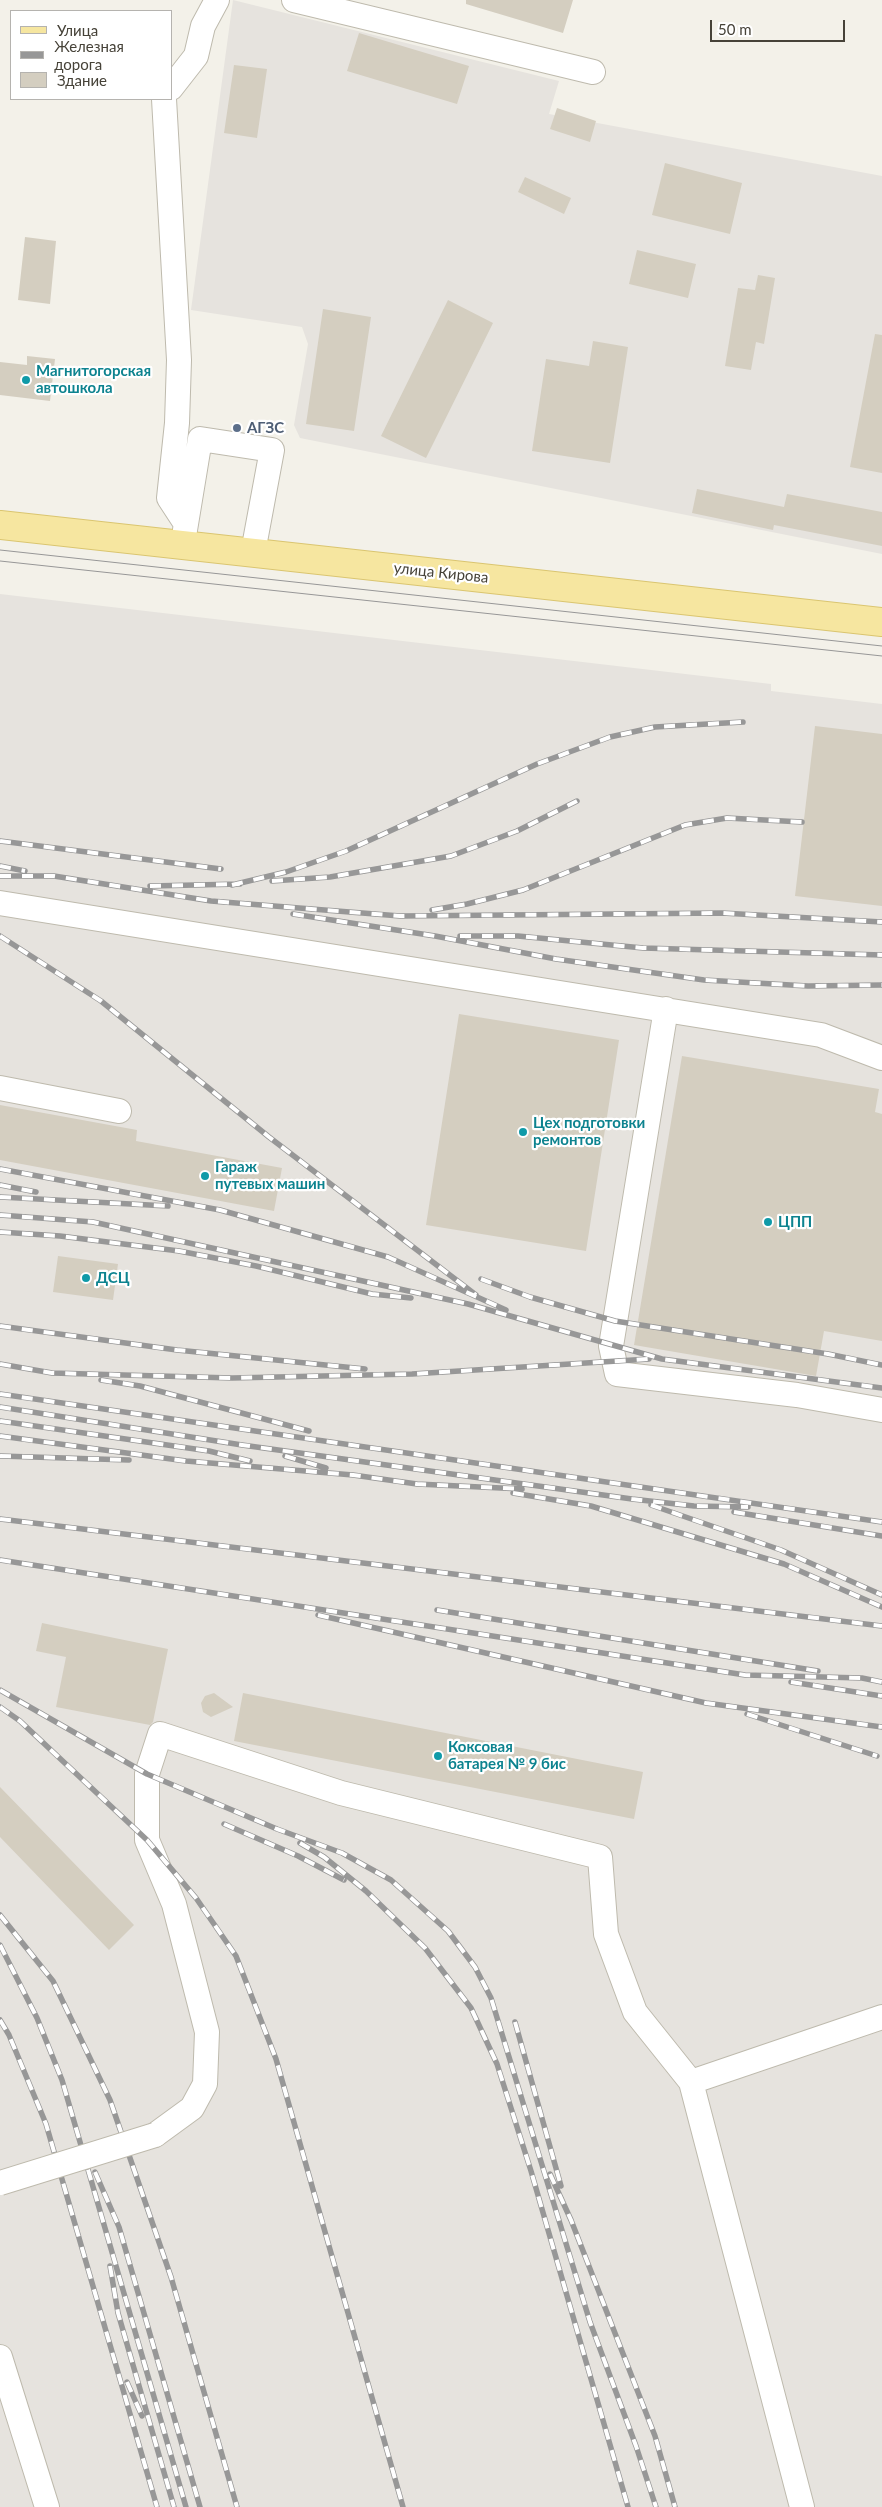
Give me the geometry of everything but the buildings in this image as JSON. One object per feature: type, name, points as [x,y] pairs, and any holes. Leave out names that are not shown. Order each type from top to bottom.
[{"type":"main road","name":"улица Кирова","points":[[0,524],[184,534],[253,552],[882,622]]},
{"type":"lane","points":[[172,87],[196,56],[203,26],[217,0]]},
{"type":"lane","points":[[294,0],[593,72]]},
{"type":"lane","points":[[164,100],[179,360],[177,423],[170,498],[184,534]]},
{"type":"lane","points":[[184,534],[200,439],[272,450],[253,552]]},
{"type":"lane","points":[[0,903],[821,1035],[882,1058]]},
{"type":"lane","points":[[666,1009],[611,1346],[617,1374],[797,1395],[882,1410]]},
{"type":"lane","points":[[0,1088],[120,1111]]},
{"type":"lane","points":[[0,2183],[155,2134],[192,2108],[205,2084],[207,2032],[174,1904],[147,1840],[147,1774],[160,1734],[341,1793],[600,1857],[606,1934],[635,2012],[691,2082],[802,2507]]},
{"type":"lane","points":[[691,2082],[882,2017]]},
{"type":"lane","points":[[0,2357],[47,2507]]},
{"type":"shaded area","points":[[233,0],[559,81],[549,114],[882,176],[882,554],[300,438],[294,425],[308,344],[302,327],[191,310]]},
{"type":"shaded area","points":[[0,594],[771,684],[771,691],[882,704],[882,2507],[0,2507]]},
{"type":"tram line","points":[[0,550],[882,646]]},
{"type":"tram line","points":[[0,561],[882,656]]},
{"type":"railway","points":[[232,885],[286,872],[346,851],[537,764],[610,737],[655,727],[743,722]]},
{"type":"railway","points":[[272,881],[330,877],[451,856],[517,831],[577,801]]},
{"type":"railway","points":[[432,910],[467,904],[523,890],[685,825],[727,818],[802,822]]},
{"type":"railway","points":[[0,841],[221,869]]},
{"type":"railway","points":[[0,866],[25,871]]},
{"type":"railway","points":[[0,876],[54,876],[211,901],[400,916],[722,913],[882,922]]},
{"type":"railway","points":[[150,886],[240,884]]},
{"type":"railway","points":[[293,914],[435,936],[556,959],[704,980],[808,986],[882,985]]},
{"type":"railway","points":[[0,936],[101,1001],[269,1137],[476,1295]]},
{"type":"railway","points":[[460,936],[518,936],[643,948],[882,955]]},
{"type":"railway","points":[[0,1169],[220,1210],[388,1257],[506,1310]]},
{"type":"railway","points":[[0,1185],[36,1192]]},
{"type":"railway","points":[[0,1197],[168,1206]]},
{"type":"railway","points":[[0,1215],[93,1222],[468,1304],[662,1359],[882,1388]]},
{"type":"railway","points":[[0,1232],[60,1236],[179,1251],[256,1266],[372,1294],[411,1298]]},
{"type":"railway","points":[[481,1279],[530,1297],[615,1321],[828,1354],[882,1365]]},
{"type":"railway","points":[[0,1326],[177,1350],[365,1369]]},
{"type":"railway","points":[[0,1364],[52,1373],[232,1378],[412,1374],[649,1359]]},
{"type":"railway","points":[[101,1380],[140,1386],[309,1431]]},
{"type":"railway","points":[[0,1394],[882,1522]]},
{"type":"railway","points":[[0,1407],[242,1445],[632,1499],[694,1506],[748,1507]]},
{"type":"railway","points":[[0,1421],[209,1451],[250,1461]]},
{"type":"railway","points":[[0,1436],[186,1461],[353,1475],[417,1484],[522,1489]]},
{"type":"railway","points":[[0,1456],[129,1460]]},
{"type":"railway","points":[[285,1456],[326,1468]]},
{"type":"railway","points":[[513,1493],[591,1506],[784,1564],[882,1607]]},
{"type":"railway","points":[[651,1505],[781,1550],[882,1595]]},
{"type":"railway","points":[[734,1512],[882,1536]]},
{"type":"railway","points":[[0,1519],[882,1626]]},
{"type":"railway","points":[[0,1560],[745,1675],[862,1678],[882,1682]]},
{"type":"railway","points":[[437,1610],[818,1671]]},
{"type":"railway","points":[[318,1615],[706,1703],[882,1727]]},
{"type":"railway","points":[[791,1682],[882,1696]]},
{"type":"railway","points":[[0,1690],[147,1774],[277,1829],[342,1853],[391,1880],[448,1931],[475,1967],[491,1998],[590,2322],[636,2446],[656,2507]]},
{"type":"railway","points":[[0,1707],[20,1721],[147,1840],[196,1898],[236,1956],[276,2059],[403,2507]]},
{"type":"railway","points":[[747,1714],[877,1756]]},
{"type":"railway","points":[[224,1824],[298,1856],[344,1880]]},
{"type":"railway","points":[[300,1843],[324,1857],[366,1891],[425,1948],[471,2008],[497,2064],[531,2171],[628,2507]]},
{"type":"railway","points":[[0,1915],[53,1981],[110,2100],[171,2277],[237,2507]]},
{"type":"railway","points":[[0,1945],[37,2018],[62,2080],[186,2507]]},
{"type":"railway","points":[[0,2020],[9,2035],[46,2124],[157,2507]]},
{"type":"railway","points":[[515,2022],[561,2186]]},
{"type":"railway","points":[[95,2172],[119,2227],[200,2507]]},
{"type":"railway","points":[[550,2174],[571,2220],[655,2436],[675,2507]]},
{"type":"railway","points":[[110,2266],[118,2313],[174,2507]]},
{"type":"railway","points":[[127,2382],[142,2416]]},
{"type":"place","name":"Магнитогорская автошкола","points":[[26,380]]},
{"type":"place","name":"АГЗС","points":[[237,428]]},
{"type":"place","name":"Цех подготовки ремонтов","points":[[523,1132]]},
{"type":"place","name":"Гараж путевых машин","points":[[205,1176]]},
{"type":"place","name":"ЦПП","points":[[768,1222]]},
{"type":"place","name":"ДСЦ","points":[[86,1278]]},
{"type":"place","name":"Коксовая батарея № 9 бис","points":[[438,1756]]}]
